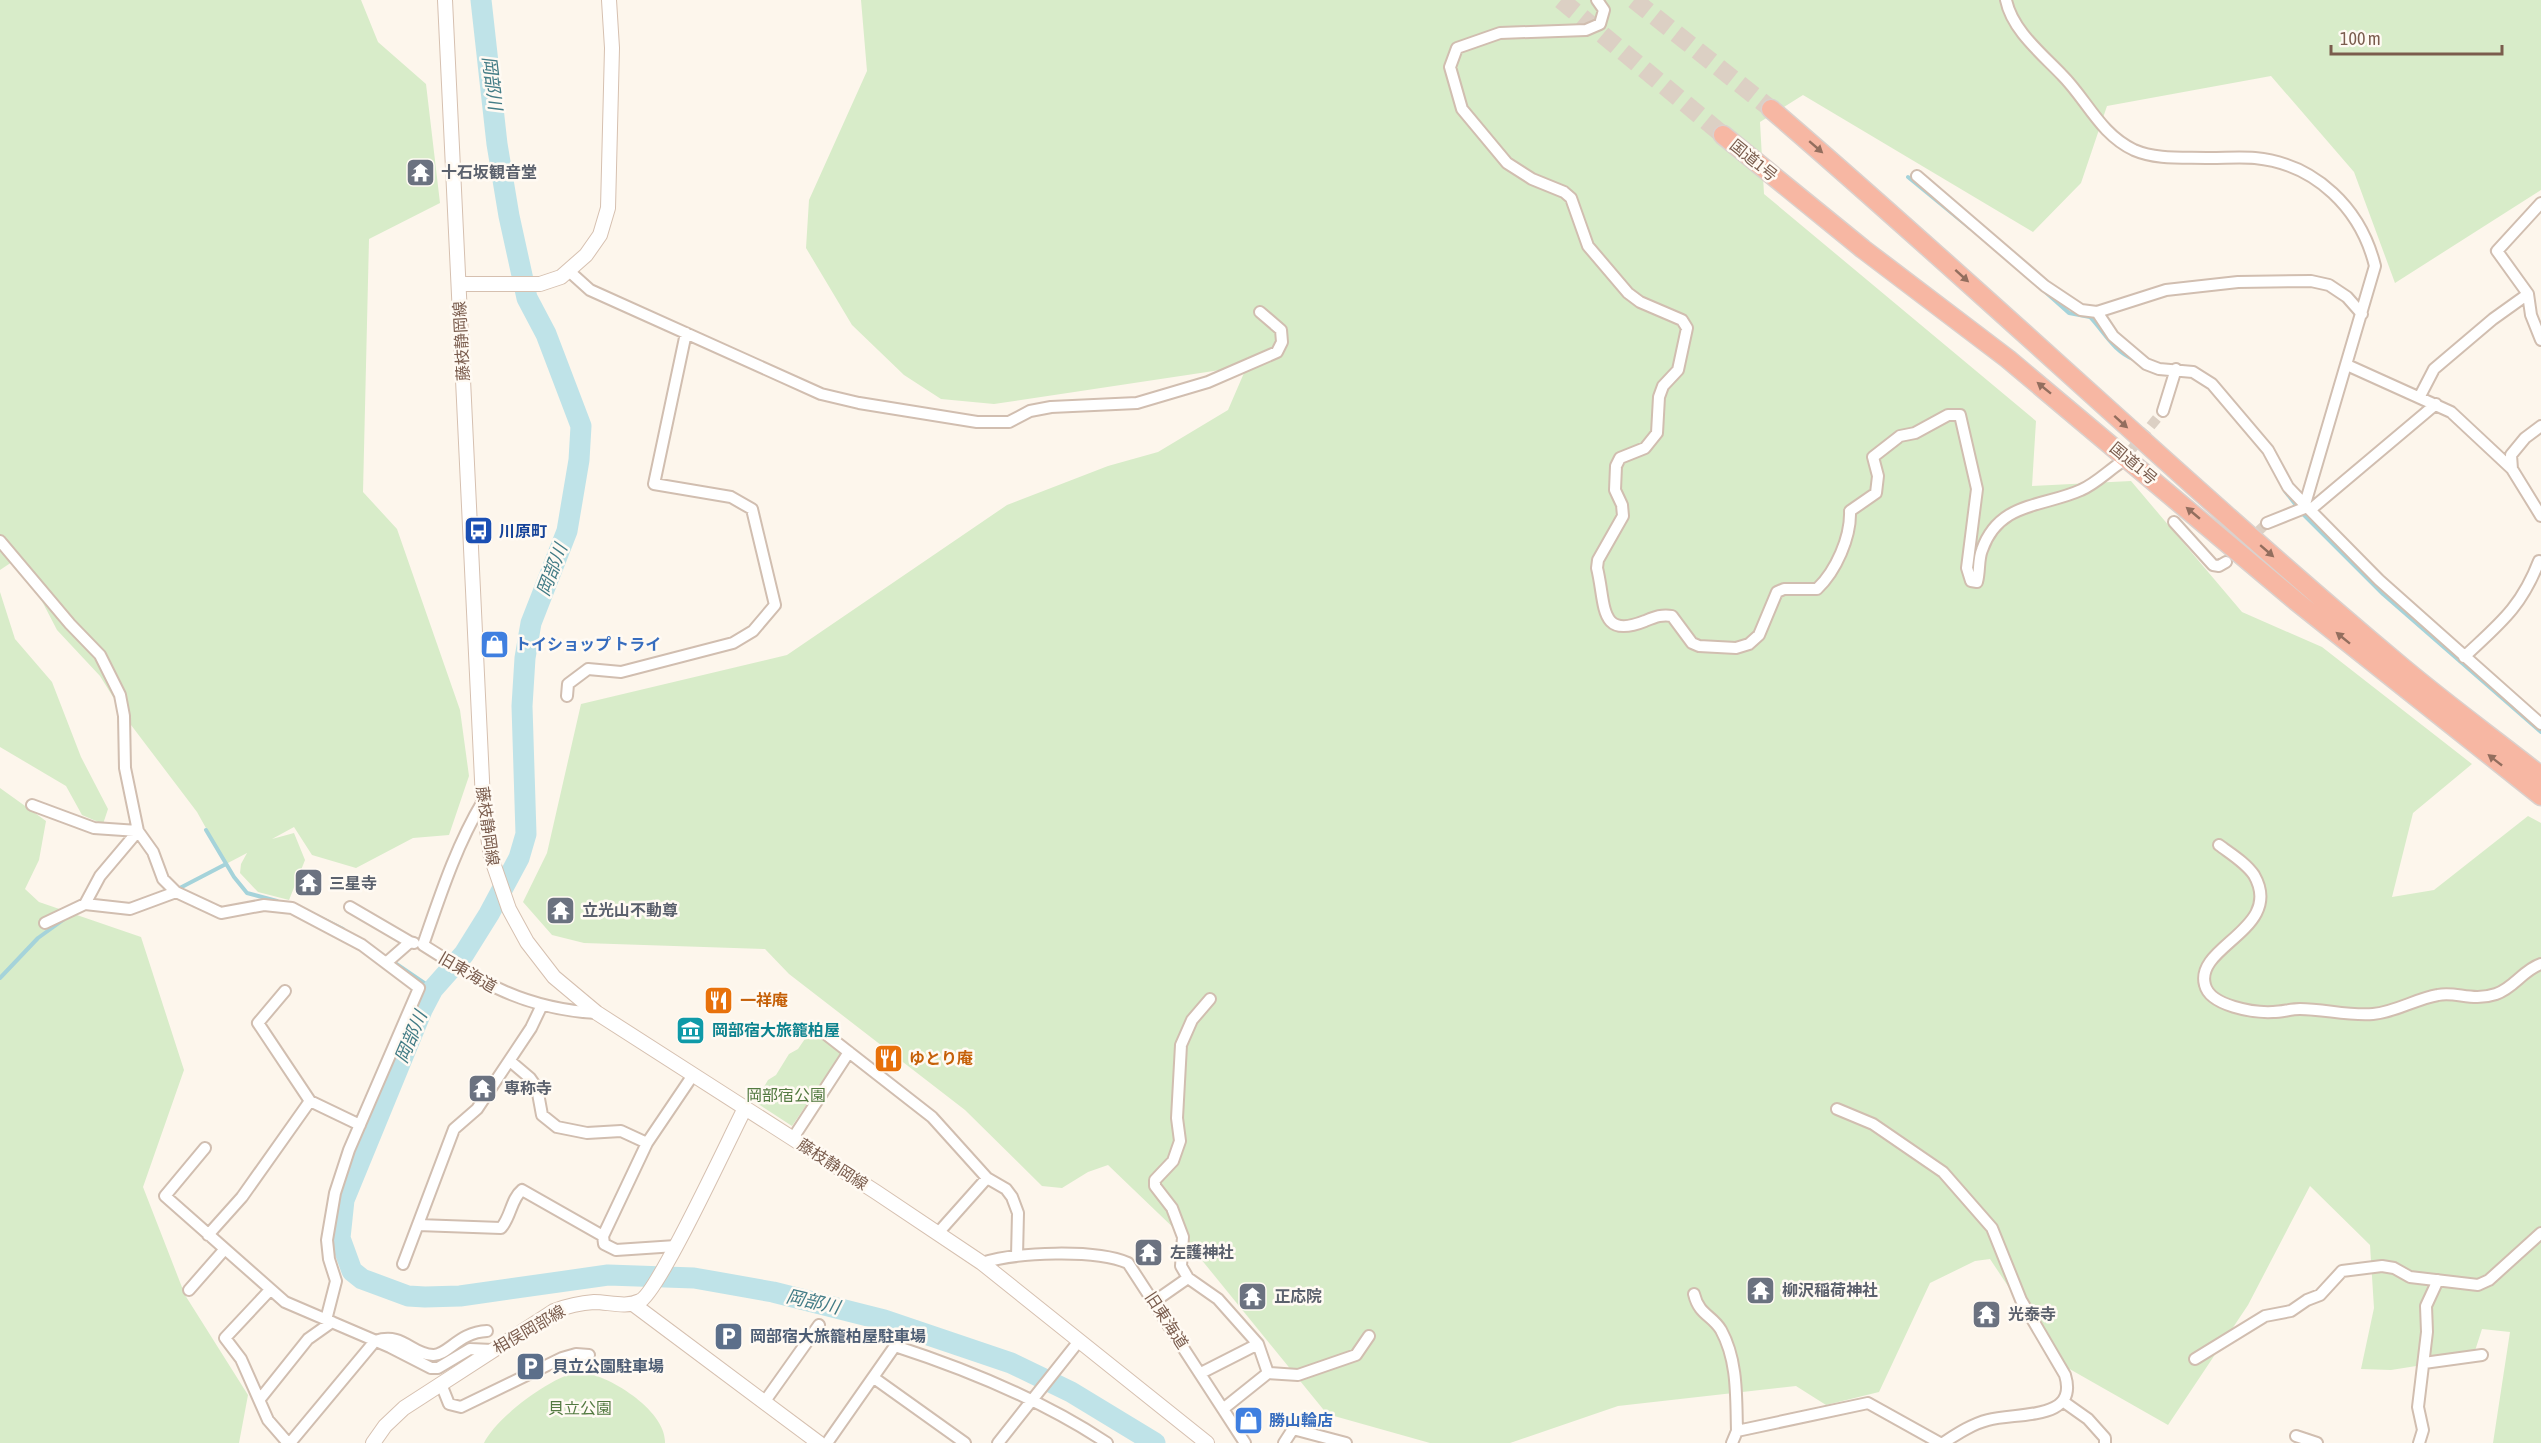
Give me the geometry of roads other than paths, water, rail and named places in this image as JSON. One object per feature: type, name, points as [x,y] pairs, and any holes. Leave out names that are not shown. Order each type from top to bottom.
[{"type":"highway","name":"国道1号","points":[[1771,109],[1915,233],[2258,543],[2398,663],[2541,776]]},
{"type":"highway","name":"国道1号","points":[[1723,135],[1863,249],[2008,359],[2296,601],[2541,796]]},
{"type":"main road","name":"藤枝静岡線","points":[[445,0],[483,801],[495,871],[509,909],[540,961],[554,977],[597,1013],[793,1138],[982,1263],[1207,1443]]},
{"type":"main road","points":[[459,284],[540,284],[570,272],[600,236],[608,208],[612,48],[609,0]]},
{"type":"main road","points":[[745,1108],[650,1294],[633,1304],[819,1443]]},
{"type":"main road","name":"相俣岡部線","points":[[373,1443],[385,1426],[404,1408],[545,1316],[572,1305],[594,1302],[633,1304]]},
{"type":"street","points":[[1597,0],[1605,10],[1600,24],[1586,30],[1500,33],[1457,48],[1450,67],[1462,109],[1507,163],[1533,179],[1564,192],[1571,198],[1588,246],[1628,293],[1640,302],[1682,321],[1686,328],[1678,370],[1663,386],[1659,397],[1657,433],[1645,448],[1620,459],[1616,466],[1615,490],[1622,505],[1623,516],[1598,560],[1597,568],[1607,615],[1611,623],[1627,628],[1664,614],[1672,616],[1692,643],[1699,646],[1736,648],[1749,644],[1762,629],[1777,592],[1784,589],[1817,589],[1826,581],[1851,529],[1850,511],[1876,494],[1878,476],[1873,457],[1900,436],[1915,434],[1954,413],[1960,416],[1977,489],[1966,568],[1971,581],[1977,582],[1981,551],[1988,538],[2011,513],[2022,507],[2082,490],[2120,463]]},
{"type":"street","points":[[2006,0],[2008,10],[2028,40],[2082,96],[2097,122],[2131,149],[2152,157],[2256,158],[2280,164],[2315,178],[2336,195],[2355,216],[2370,244],[2375,266],[2308,507]]},
{"type":"street","points":[[1917,176],[2052,292],[2080,310],[2097,312],[2166,290],[2238,282],[2312,281],[2329,285],[2347,297],[2362,314]]},
{"type":"street","points":[[2541,203],[2497,251],[2528,294],[2534,324],[2541,340]]},
{"type":"street","points":[[570,272],[590,290],[821,394],[859,403],[977,422],[1009,422],[1030,411],[1051,407],[1137,403],[1208,382],[1277,352],[1282,342],[1281,330],[1260,312]]},
{"type":"street","points":[[2420,396],[2434,369],[2493,319],[2528,294]]},
{"type":"street","points":[[2097,312],[2113,336],[2146,364],[2160,369],[2193,372],[2212,384],[2268,450],[2288,487],[2379,580],[2541,724]]},
{"type":"street","points":[[567,696],[568,684],[588,669],[621,672],[733,643],[753,632],[775,605],[752,509],[731,497],[654,484],[686,333]]},
{"type":"street","points":[[2347,365],[2451,411],[2512,469],[2541,516]]},
{"type":"street","points":[[2163,411],[2176,369]]},
{"type":"street","points":[[2267,523],[2308,507],[2436,404]]},
{"type":"street","points":[[2512,469],[2511,455],[2525,438],[2541,426]]},
{"type":"street","points":[[2174,522],[2212,565],[2219,566],[2226,562]]},
{"type":"street","points":[[0,542],[39,585],[50,602],[100,655],[120,695],[124,716],[125,768],[138,831],[153,852],[161,876],[176,892],[221,913],[264,905],[292,908],[362,945],[418,988],[349,1150],[330,1215],[329,1259],[336,1281],[329,1321],[308,1339],[260,1399]]},
{"type":"street","points":[[2464,657],[2514,610],[2528,588],[2539,561]]},
{"type":"street","name":"旧東海道","points":[[483,801],[467,828],[454,859],[423,945],[465,973],[507,995],[542,1005],[597,1013]]},
{"type":"street","points":[[32,805],[94,828],[138,831]]},
{"type":"street","points":[[85,904],[100,876],[138,831]]},
{"type":"street","points":[[2219,845],[2253,873],[2259,887],[2259,905],[2252,920],[2238,937],[2211,959],[2204,973],[2205,986],[2211,996],[2225,1003],[2271,1012],[2300,1009],[2373,1014],[2397,1010],[2439,994],[2479,998],[2498,993],[2541,964]]},
{"type":"street","points":[[45,922],[85,904],[130,909],[176,892]]},
{"type":"street","points":[[350,907],[410,942],[423,945]]},
{"type":"street","points":[[386,963],[410,942]]},
{"type":"street","points":[[285,991],[258,1023],[310,1101],[360,1125]]},
{"type":"street","points":[[1210,999],[1192,1020],[1180,1045],[1177,1118],[1180,1141],[1173,1161],[1155,1180],[1155,1186],[1172,1208],[1183,1237],[1181,1266],[1188,1278],[1218,1299],[1258,1344],[1268,1373]]},
{"type":"street","points":[[403,1264],[454,1129],[477,1109],[531,1028],[542,1005]]},
{"type":"street","points":[[818,1028],[932,1117],[987,1178],[1006,1189],[1016,1204],[1017,1256]]},
{"type":"street","points":[[793,1138],[849,1052]]},
{"type":"street","points":[[510,1060],[530,1078],[537,1088],[542,1115],[548,1121],[573,1131],[621,1131],[647,1143]]},
{"type":"street","points":[[676,1246],[616,1250],[604,1244],[603,1236],[647,1143],[693,1075]]},
{"type":"street","points":[[208,1235],[242,1197],[310,1101]]},
{"type":"street","points":[[1737,1431],[1868,1403],[1941,1443],[1976,1423],[2057,1408],[2064,1402],[2069,1388],[2065,1375],[2021,1300],[1992,1228],[1943,1172],[1874,1124],[1837,1109]]},
{"type":"street","points":[[206,1148],[165,1196],[269,1291],[285,1302],[431,1368],[438,1368],[470,1349],[492,1350]]},
{"type":"street","points":[[938,1233],[987,1178]]},
{"type":"street","points":[[418,1225],[501,1228],[506,1222],[517,1194],[522,1190],[603,1236]]},
{"type":"street","points":[[2195,1359],[2265,1316],[2291,1311],[2307,1299],[2320,1295],[2342,1271],[2382,1266],[2394,1268],[2410,1277],[2478,1284],[2488,1280],[2541,1233]]},
{"type":"street","points":[[189,1290],[225,1250]]},
{"type":"street","name":"旧東海道","points":[[982,1263],[1017,1256],[1112,1256],[1128,1263],[1155,1301],[1245,1443]]},
{"type":"street","points":[[1155,1301],[1188,1278]]},
{"type":"street","points":[[2419,1443],[2423,1430],[2418,1407],[2427,1332],[2426,1306],[2438,1280]]},
{"type":"street","points":[[269,1291],[225,1338],[242,1359],[268,1420],[289,1443],[375,1341],[394,1338],[431,1356],[441,1353],[466,1335],[488,1331]]},
{"type":"street","points":[[1694,1294],[1697,1307],[1720,1328],[1728,1347],[1735,1378],[1737,1431],[1732,1443]]},
{"type":"street","points":[[765,1401],[819,1325]]},
{"type":"street","points":[[1223,1409],[1268,1373],[1298,1375],[1356,1355],[1369,1336]]},
{"type":"street","points":[[998,1443],[1079,1341]]},
{"type":"street","points":[[1201,1373],[1258,1344]]},
{"type":"street","points":[[827,1443],[895,1346],[961,1368],[1011,1390],[1107,1443]]},
{"type":"street","points":[[441,1384],[449,1404],[461,1407],[561,1358],[576,1354],[589,1355]]},
{"type":"street","points":[[2424,1363],[2482,1355]]},
{"type":"street","points":[[874,1378],[965,1443]]},
{"type":"street","points":[[2064,1402],[2088,1419],[2105,1438],[2105,1443]]},
{"type":"street","points":[[1284,1443],[1293,1429],[1346,1443]]},
{"type":"street","points":[[2296,1436],[2318,1443]]},
{"type":"waterway","name":"岡部川","points":[[481,0],[497,144],[509,216],[527,298],[546,334],[581,426],[579,460],[567,531],[531,623],[525,658],[522,706],[526,834],[519,858],[489,914],[464,954],[433,989],[422,1010],[344,1200],[340,1238],[352,1271],[362,1279],[408,1296],[425,1297],[460,1296],[608,1275],[694,1278],[773,1292],[884,1320],[1011,1363],[1071,1392],[1155,1443]]},
{"type":"waterway","points":[[1908,177],[1970,228]]},
{"type":"waterway","points":[[2042,289],[2069,313],[2090,317],[2115,347],[2135,360]]},
{"type":"waterway","points":[[2154,372],[2173,375]]},
{"type":"waterway","points":[[2285,491],[2302,513],[2383,594],[2541,732]]},
{"type":"waterway","points":[[206,830],[234,877],[247,893],[277,901]]},
{"type":"waterway","points":[[176,890],[226,864]]},
{"type":"waterway","points":[[315,915],[343,929]]},
{"type":"waterway","points":[[0,978],[38,938],[63,920]]},
{"type":"waterway","points":[[392,961],[433,989]]},
{"type":"tunnel","points":[[1561,0],[1723,135]]},
{"type":"tunnel","points":[[1634,0],[1771,109]]},
{"type":"tunnel","points":[[2122,461],[2163,411]]},
{"type":"tunnel","points":[[2248,541],[2267,523]]},
{"type":"place","name":"十石坂観音堂","points":[[420,172]]},
{"type":"place","name":"川原町","points":[[478,531]]},
{"type":"place","name":"トイショップ トライ","points":[[494,644]]},
{"type":"place","name":"三星寺","points":[[308,883]]},
{"type":"place","name":"立光山不動尊","points":[[561,910]]},
{"type":"place","name":"一祥庵","points":[[719,1000]]},
{"type":"place","name":"岡部宿大旅籠柏屋","points":[[691,1030]]},
{"type":"place","name":"ゆとり庵","points":[[888,1058]]},
{"type":"place","name":"専称寺","points":[[483,1088]]},
{"type":"place","name":"左護神社","points":[[1149,1252]]},
{"type":"place","name":"柳沢稲荷神社","points":[[1761,1290]]},
{"type":"place","name":"正応院","points":[[1253,1296]]},
{"type":"place","name":"光泰寺","points":[[1987,1314]]},
{"type":"place","name":"岡部宿大旅籠柏屋駐車場","points":[[729,1336]]},
{"type":"place","name":"貝立公園駐車場","points":[[531,1366]]},
{"type":"place","name":"勝山輪店","points":[[1248,1420]]},
{"type":"park label","name":"岡部宿公園","points":[[786,1095]]},
{"type":"park label","name":"貝立公園","points":[[580,1408]]}]
